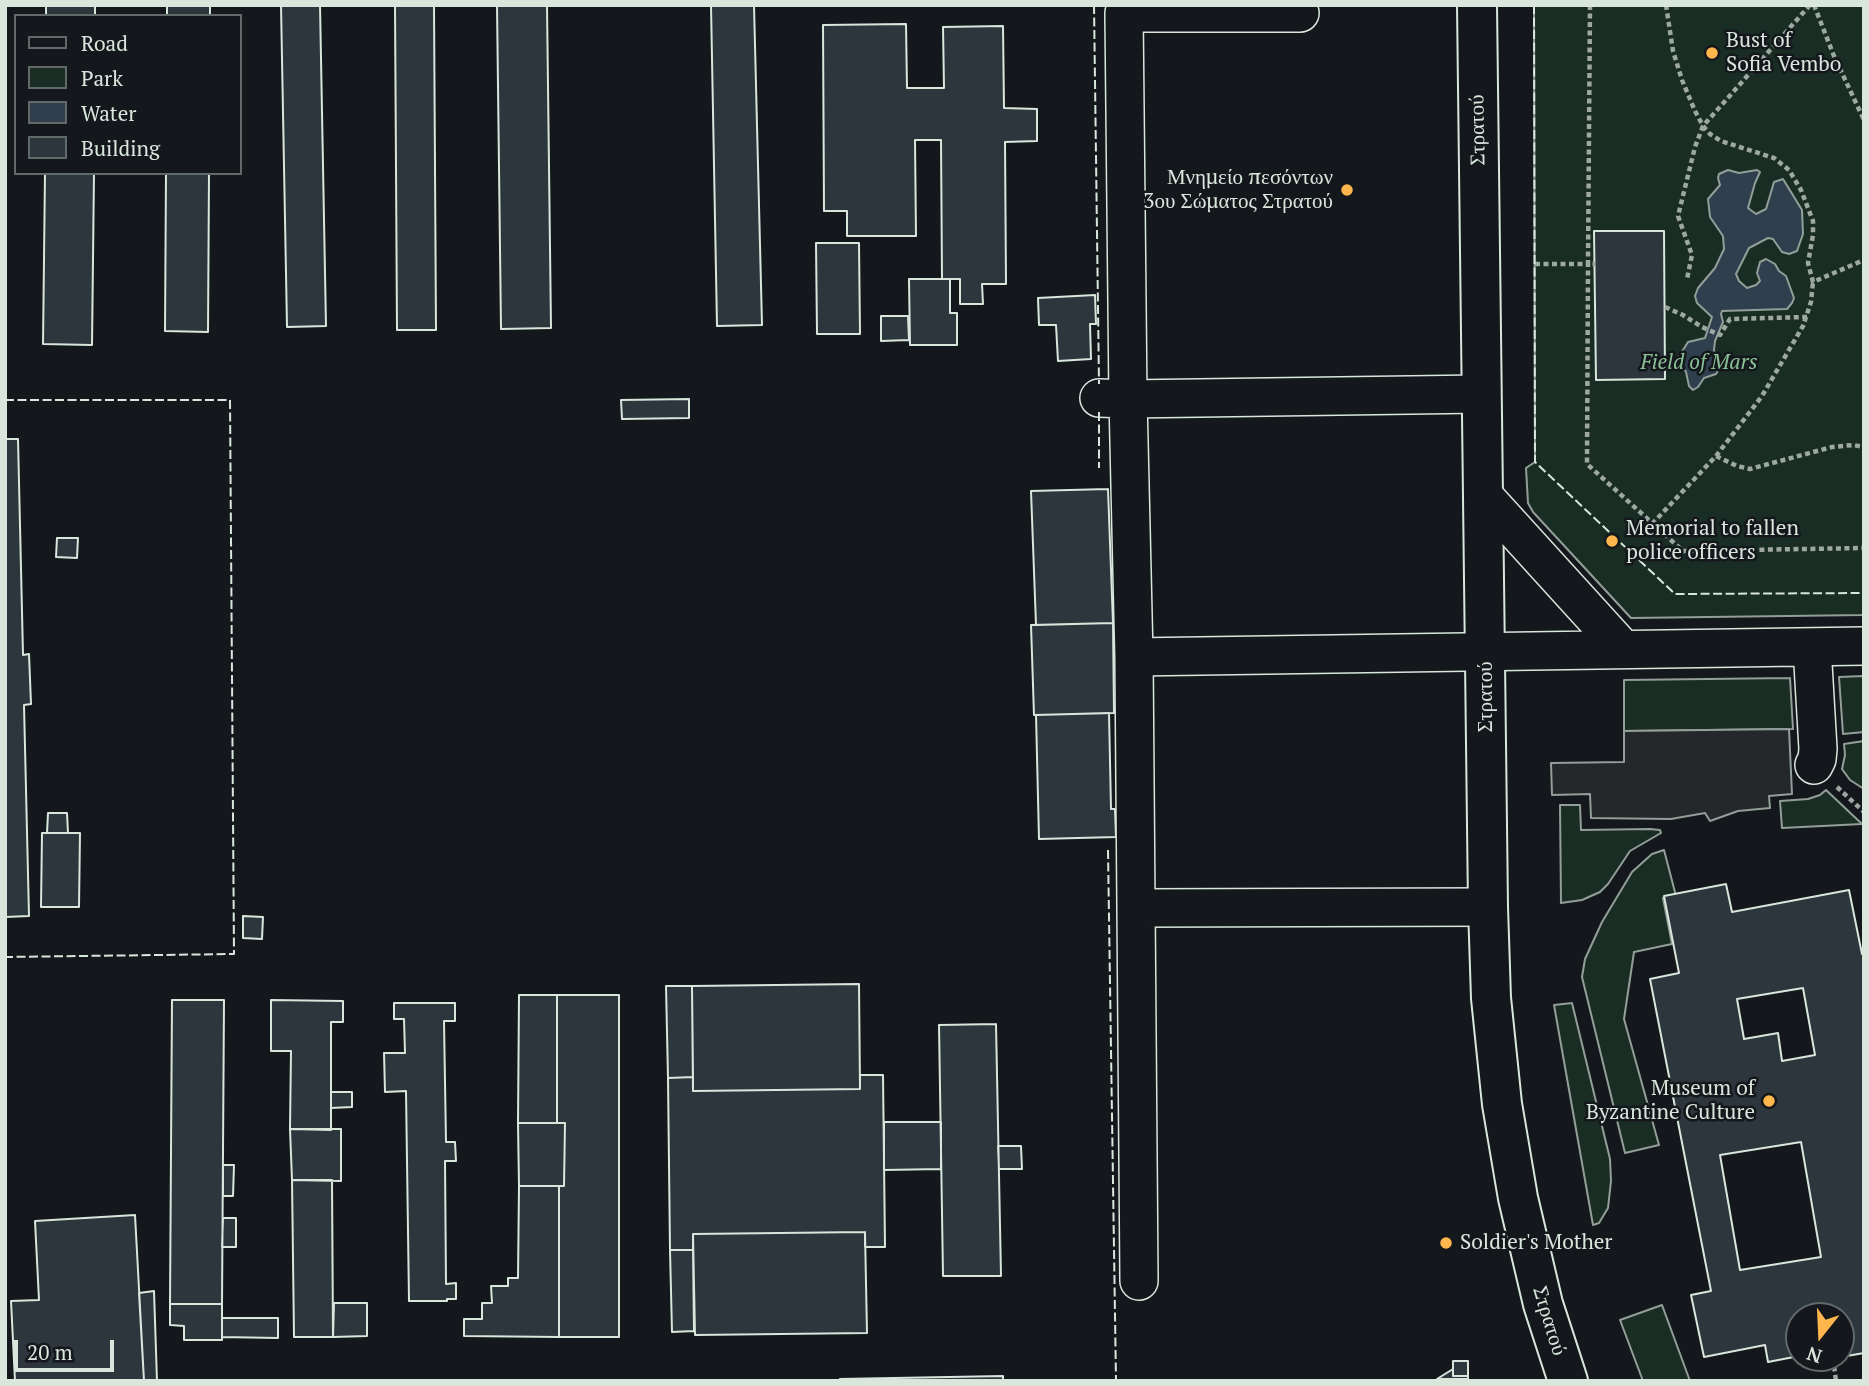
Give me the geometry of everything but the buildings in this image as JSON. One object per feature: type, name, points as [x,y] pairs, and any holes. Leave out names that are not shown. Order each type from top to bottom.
[{"type":"main road","name":"Στρατού","points":[[1477,5],[1488,907],[1492,1012],[1502,1104],[1526,1239],[1543,1304],[1568,1381]]},
{"type":"street","points":[[1139,1281],[1134,657],[1113,398],[1124,13],[1300,13]]},
{"type":"street","points":[[1113,398],[1481,394]]},
{"type":"street","points":[[1483,495],[1623,649]]},
{"type":"street","points":[[1134,657],[1864,646]]},
{"type":"street","points":[[1812,647],[1818,749],[1814,765]]},
{"type":"street","points":[[1136,908],[1488,907]]},
{"type":"path","points":[[1590,5],[1587,464],[1683,551],[1864,548]]},
{"type":"path","points":[[1652,524],[1717,456],[1768,386],[1807,317],[1813,282],[1808,263],[1813,221],[1801,190],[1789,170],[1774,158],[1721,141],[1703,126],[1682,80],[1673,51],[1666,5]]},
{"type":"path","points":[[1687,279],[1692,255],[1678,216],[1703,126],[1812,5],[1864,120]]},
{"type":"path","points":[[1813,282],[1864,260]]},
{"type":"path","points":[[1535,264],[1595,264]]},
{"type":"path","points":[[1665,307],[1720,335],[1730,319],[1807,317]]},
{"type":"path","points":[[1717,456],[1750,469],[1832,447],[1864,447]]},
{"type":"green space","name":"Field of Mars","points":[[1534,5],[1864,5],[1864,615],[1631,618],[1533,512],[1528,503],[1526,468],[1535,462]]},
{"type":"green space","points":[[1864,676],[1864,732],[1843,734],[1839,677]]},
{"type":"green space","points":[[1790,678],[1793,729],[1624,731],[1624,680]]},
{"type":"green space","points":[[1864,741],[1864,789],[1850,780],[1842,769],[1844,744]]},
{"type":"green space","points":[[1826,790],[1862,824],[1782,828],[1780,801],[1808,799]]},
{"type":"green space","points":[[1560,805],[1580,805],[1581,830],[1650,829],[1660,830],[1661,833],[1630,851],[1600,892],[1582,900],[1561,903]]},
{"type":"green space","points":[[1664,850],[1676,896],[1663,898],[1672,944],[1634,952],[1624,1019],[1659,1145],[1625,1153],[1582,977],[1585,959],[1602,922],[1632,872],[1652,854]]},
{"type":"green space","points":[[1572,1003],[1610,1159],[1608,1208],[1599,1223],[1593,1225],[1554,1005]]},
{"type":"green space","points":[[1662,1305],[1690,1381],[1643,1381],[1620,1320]]},
{"type":"shaded area","points":[[1789,729],[1792,794],[1769,796],[1770,808],[1738,811],[1710,821],[1705,813],[1671,819],[1591,818],[1590,794],[1552,795],[1551,763],[1624,762],[1624,731]]},
{"type":"water","points":[[1728,170],[1739,173],[1757,170],[1760,172],[1748,208],[1756,214],[1766,209],[1774,182],[1783,179],[1802,210],[1803,234],[1797,251],[1789,254],[1782,252],[1773,239],[1768,238],[1749,248],[1736,274],[1747,288],[1756,285],[1760,281],[1757,273],[1760,262],[1766,259],[1786,276],[1794,298],[1787,309],[1722,311],[1723,322],[1714,350],[1719,369],[1716,374],[1704,378],[1693,390],[1678,358],[1688,342],[1705,338],[1712,317],[1697,303],[1695,296],[1698,288],[1715,268],[1724,249],[1723,236],[1710,217],[1708,199],[1720,185],[1719,174]]},
{"type":"fence","points":[[1094,5],[1099,384]]},
{"type":"fence","points":[[1534,5],[1535,462],[1675,594],[1864,593]]},
{"type":"fence","points":[[5,400],[230,400],[234,954],[5,957]]},
{"type":"fence","points":[[1099,412],[1099,468]]},
{"type":"fence","points":[[1108,850],[1116,1381]]},
{"type":"place","name":"Bust of Sofia Vembo","points":[[1712,53]]},
{"type":"place","name":"Μνημείο πεσόντων 3ου Σώματος Στρατού","points":[[1347,190]]},
{"type":"place","name":"Memorial to fallen police officers","points":[[1612,541]]},
{"type":"place","name":"Museum of Byzantine Culture","points":[[1769,1101]]},
{"type":"place","name":"Soldier's Mother","points":[[1446,1243]]}]
